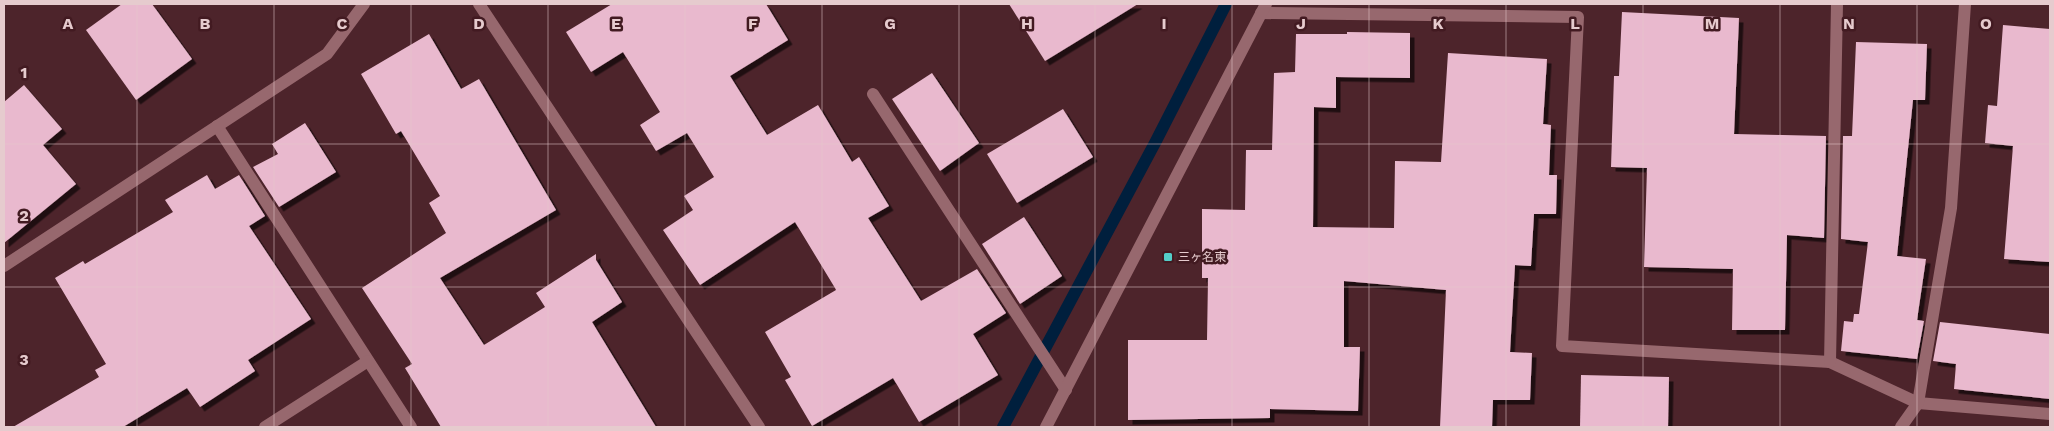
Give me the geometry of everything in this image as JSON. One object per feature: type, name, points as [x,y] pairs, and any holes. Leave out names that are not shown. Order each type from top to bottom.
[{"type":"street","points":[[4,266],[327,54],[364,4]]},
{"type":"street","points":[[480,4],[759,427]]},
{"type":"street","points":[[1830,362],[1837,4]]},
{"type":"street","points":[[1901,427],[1918,403],[1950,208],[1965,4]]},
{"type":"street","points":[[1046,427],[1263,8],[1578,17],[1562,346],[1830,362],[1918,403],[2050,414]]},
{"type":"street","points":[[873,94],[1066,390]]},
{"type":"street","points":[[216,126],[411,427]]},
{"type":"street","points":[[265,427],[368,361]]},
{"type":"building","points":[[122,4],[152,4],[192,59],[136,100],[86,30]]},
{"type":"building","points":[[612,4],[766,4],[788,40],[730,76],[767,135],[818,105],[852,162],[859,157],[889,206],[868,218],[921,301],[977,269],[1006,313],[973,334],[998,375],[919,422],[893,378],[812,426],[785,380],[791,377],[765,332],[836,290],[795,222],[700,285],[663,230],[693,210],[684,196],[714,177],[687,133],[656,151],[640,125],[660,112],[623,52],[591,72],[566,32]]},
{"type":"building","points":[[1009,4],[1138,4],[1045,61]]},
{"type":"building","points":[[1622,12],[1739,18],[1734,134],[1826,136],[1824,238],[1787,235],[1785,330],[1732,330],[1733,269],[1644,267],[1647,168],[1611,167],[1614,76],[1619,76]]},
{"type":"building","points":[[2003,25],[2050,29],[2050,262],[2004,259],[2013,146],[1985,143],[1988,105],[1997,106]]},
{"type":"building","points":[[1347,32],[1410,33],[1410,78],[1336,77],[1336,108],[1314,107],[1313,227],[1394,228],[1395,161],[1441,162],[1448,53],[1547,59],[1543,124],[1551,125],[1549,175],[1557,175],[1556,214],[1534,214],[1531,266],[1515,265],[1510,352],[1532,353],[1530,400],[1493,400],[1492,427],[1440,427],[1446,290],[1344,281],[1344,347],[1360,347],[1358,411],[1270,409],[1270,418],[1128,420],[1128,340],[1207,340],[1208,278],[1202,278],[1202,209],[1245,210],[1246,150],[1272,150],[1274,73],[1295,72],[1296,34],[1347,34]]},
{"type":"building","points":[[429,34],[461,89],[479,79],[556,210],[440,278],[484,345],[545,307],[536,293],[596,254],[596,260],[622,302],[592,322],[656,427],[441,427],[405,368],[412,364],[362,288],[446,233],[429,203],[440,196],[401,131],[396,134],[361,74]]},
{"type":"building","points":[[1856,42],[1927,44],[1925,100],[1913,100],[1897,256],[1926,259],[1917,320],[1924,321],[1917,359],[1841,351],[1844,321],[1853,322],[1854,314],[1859,314],[1868,242],[1841,239],[1843,136],[1852,136]]},
{"type":"building","points":[[932,73],[979,143],[940,171],[892,99]]},
{"type":"building","points":[[24,85],[62,129],[43,145],[76,184],[4,243],[4,102]]},
{"type":"building","points":[[1063,109],[1093,157],[1017,203],[987,154]]},
{"type":"building","points":[[305,123],[336,172],[279,207],[253,167],[278,154],[272,144]]},
{"type":"building","points":[[207,175],[215,189],[239,175],[265,216],[249,226],[311,319],[248,360],[255,371],[200,407],[187,388],[123,427],[13,427],[99,377],[95,370],[106,364],[55,278],[83,261],[85,264],[173,212],[165,200]]},
{"type":"building","points":[[1024,217],[1062,276],[1020,304],[982,244]]},
{"type":"building","points":[[1940,322],[2050,334],[2050,399],[1954,389],[1956,364],[1933,361]]},
{"type":"building","points":[[1581,375],[1669,377],[1668,427],[1580,427]]},
{"type":"waterway","points":[[1003,427],[1156,141],[1226,4]]},
{"type":"place","name":"三ヶ名東","points":[[1168,257]]}]
